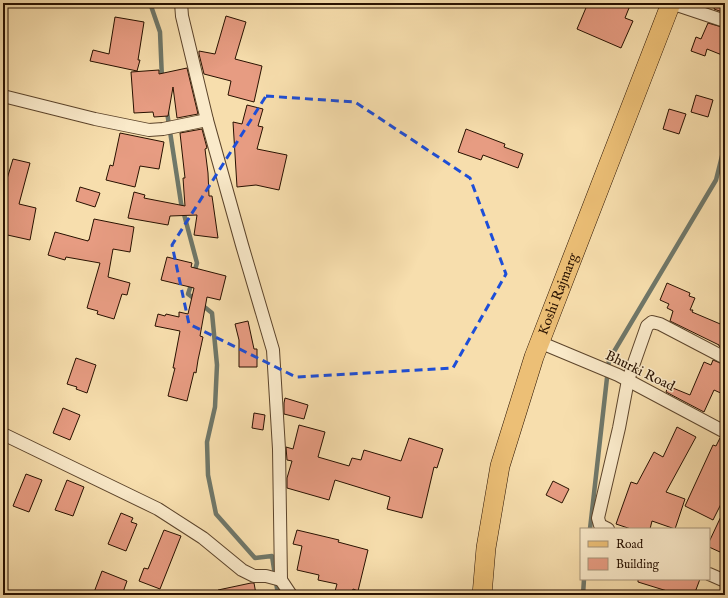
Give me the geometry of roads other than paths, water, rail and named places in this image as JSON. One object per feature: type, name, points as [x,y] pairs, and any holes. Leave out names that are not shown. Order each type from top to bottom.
[{"type":"main road","name":"Koshi Rajmarg","points":[[482,595],[486,548],[500,466],[539,342],[671,3]]},
{"type":"street","points":[[181,3],[182,16],[207,120],[273,350],[279,449],[274,579]]},
{"type":"street","points":[[671,3],[725,21]]},
{"type":"street","points":[[3,96],[94,119],[149,130],[162,129],[207,120]]},
{"type":"street","points":[[606,528],[600,525],[598,518],[619,428],[623,378],[647,326],[652,322],[660,324],[725,358]]},
{"type":"street","name":"Bhurki Road","points":[[539,342],[623,378],[725,432]]},
{"type":"street","points":[[3,434],[158,509],[203,538],[242,570],[254,576],[274,579],[291,595]]},
{"type":"street","points":[[710,574],[725,581]]},
{"type":"waterway","points":[[150,3],[160,32],[162,79]]},
{"type":"waterway","points":[[167,112],[181,203],[197,263],[194,273]]},
{"type":"waterway","points":[[590,528],[609,360],[716,180],[725,144]]},
{"type":"waterway","points":[[192,282],[188,294],[196,300]]},
{"type":"waterway","points":[[202,305],[212,313],[217,365],[215,407],[207,442],[208,475],[216,514],[255,558],[272,556],[278,595]]},
{"type":"waterway","points":[[583,595],[584,580]]}]
